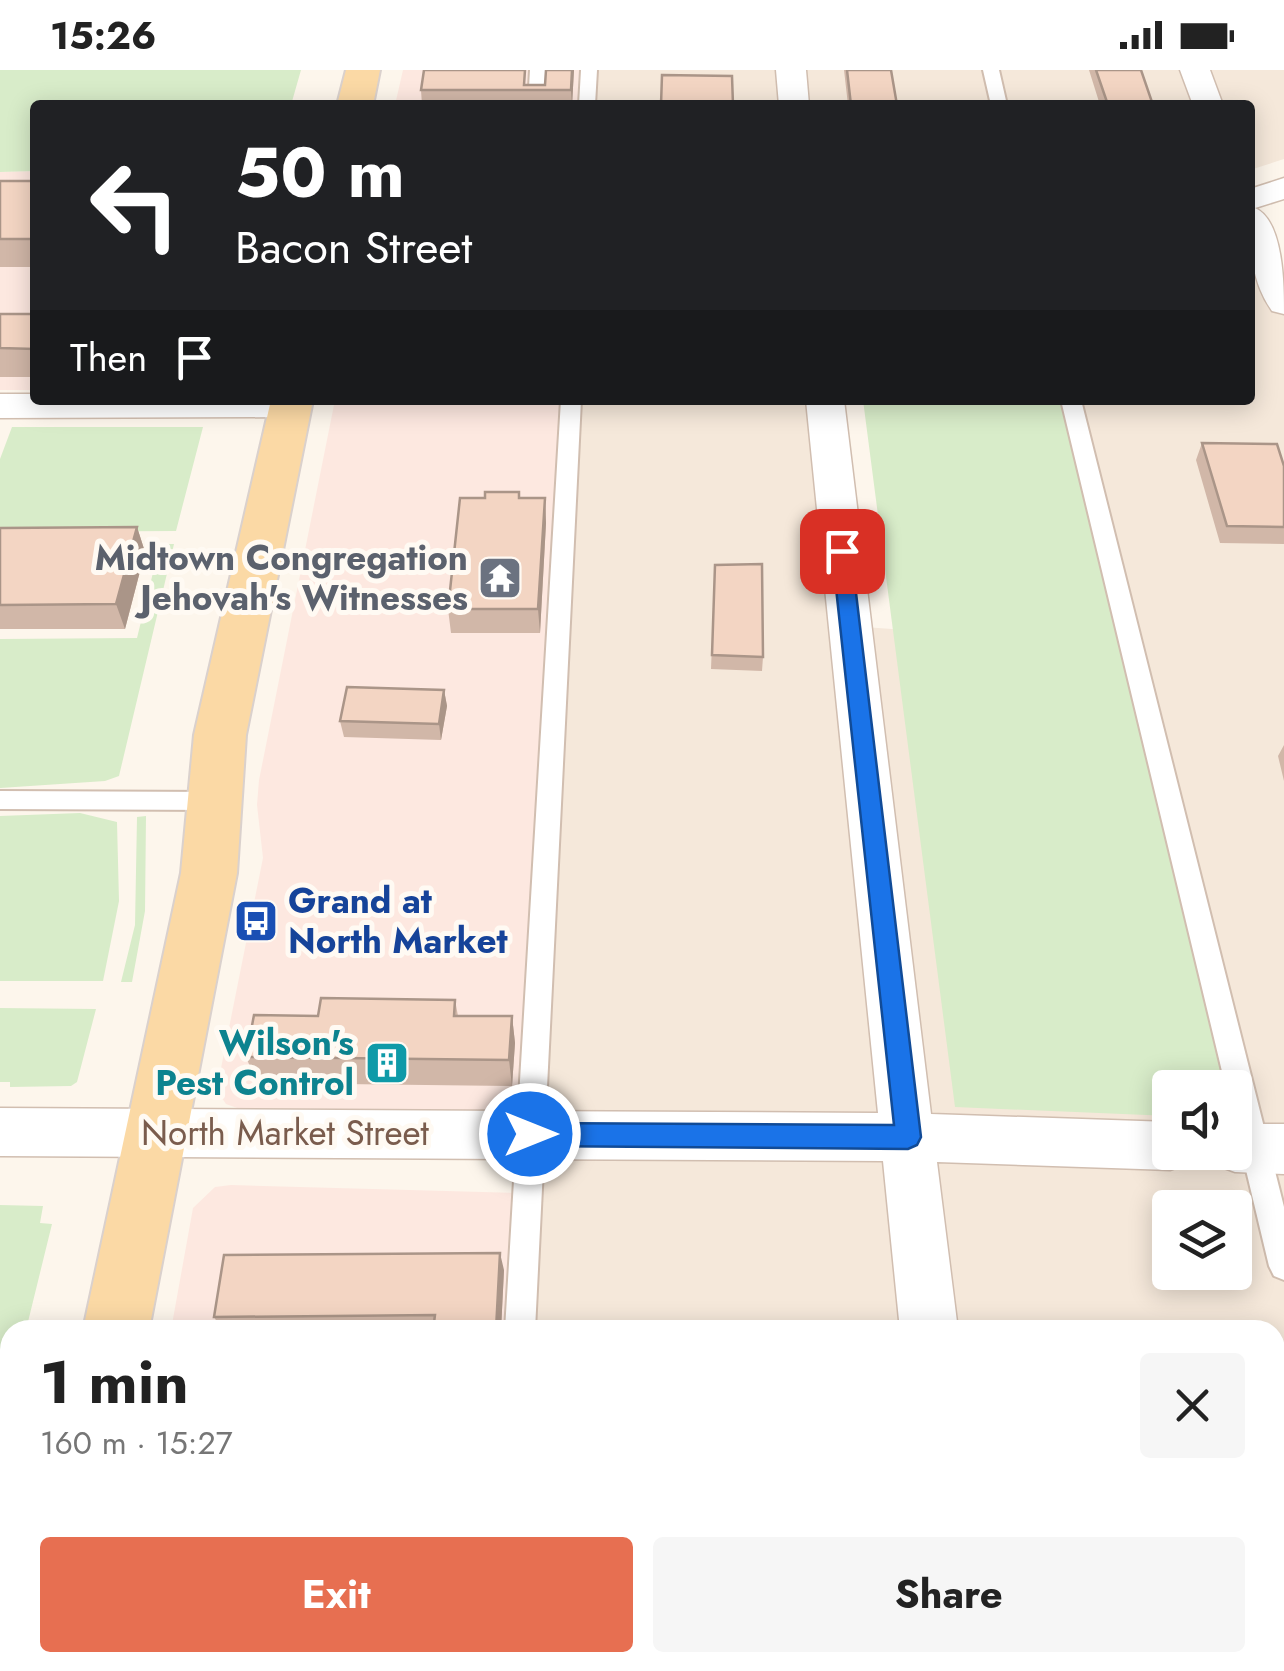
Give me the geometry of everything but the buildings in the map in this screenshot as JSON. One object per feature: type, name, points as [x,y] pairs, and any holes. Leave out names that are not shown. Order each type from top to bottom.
[{"type":"main road","points":[[356,100],[363,70]]},
{"type":"main road","points":[[118,1320],[209,874],[220,734],[292,405]]},
{"type":"street","points":[[791,70],[794,100]]},
{"type":"street","points":[[1195,70],[1206,100]]},
{"type":"street","points":[[1255,198],[1284,188]]},
{"type":"street","points":[[1255,230],[1284,304]]},
{"type":"street","points":[[0,406],[97,405]]},
{"type":"street","points":[[826,405],[928,1320]]},
{"type":"street","name":"North Market Street","points":[[0,1132],[908,1137],[1152,1145]]},
{"type":"lane","points":[[536,100],[538,70]]},
{"type":"lane","points":[[587,100],[588,70]]},
{"type":"lane","points":[[991,70],[998,100]]},
{"type":"lane","points":[[521,1320],[571,405]]},
{"type":"lane","points":[[1072,405],[1284,1266]]},
{"type":"lane","points":[[0,800],[214,800]]},
{"type":"shaded area","points":[[403,70],[581,70],[580,100],[396,100]]},
{"type":"shaded area","points":[[589,70],[1284,70],[1284,159],[1255,168],[1255,100],[587,100]]},
{"type":"shaded area","points":[[30,171],[30,390],[0,390],[0,172]]},
{"type":"shaded area","points":[[1255,264],[1272,272],[1284,304],[1284,1320],[521,1320],[571,405],[826,405],[850,626],[1131,646],[1072,405],[1255,405]]},
{"type":"shaded area","points":[[334,405],[564,405],[521,1111],[237,1108],[226,1104],[218,1083],[263,858],[257,805]]},
{"type":"shaded area","points":[[215,1187],[515,1193],[509,1320],[173,1320],[193,1208]]},
{"type":"green space","points":[[0,70],[301,70],[292,100],[30,100],[30,171],[0,172]]},
{"type":"green space","points":[[864,405],[1062,405],[1222,1070],[1152,1070],[1152,1115],[955,1107]]},
{"type":"green space","points":[[12,427],[203,427],[176,531],[0,532],[0,459]]},
{"type":"green space","points":[[160,544],[174,544],[119,776],[105,781],[0,788],[0,639],[137,638]]},
{"type":"green space","points":[[80,813],[117,822],[119,901],[103,981],[0,981],[0,816]]},
{"type":"green space","points":[[146,816],[145,911],[132,982],[121,982],[135,925],[137,817]]},
{"type":"green space","points":[[0,1008],[96,1009],[77,1082],[71,1086],[10,1087],[10,1082],[0,1082]]},
{"type":"green space","points":[[0,1205],[43,1206],[40,1223],[52,1224],[28,1320],[0,1320]]},
{"type":"place","name":"Midtown Congregation Jehovah's Witnesses","points":[[500,578]]},
{"type":"place","name":"Grand at North Market","points":[[256,921]]},
{"type":"place","name":"Wilson's Pest Control","points":[[387,1063]]},
{"type":"route","points":[[530,1134],[908,1137],[842,551]]}]
